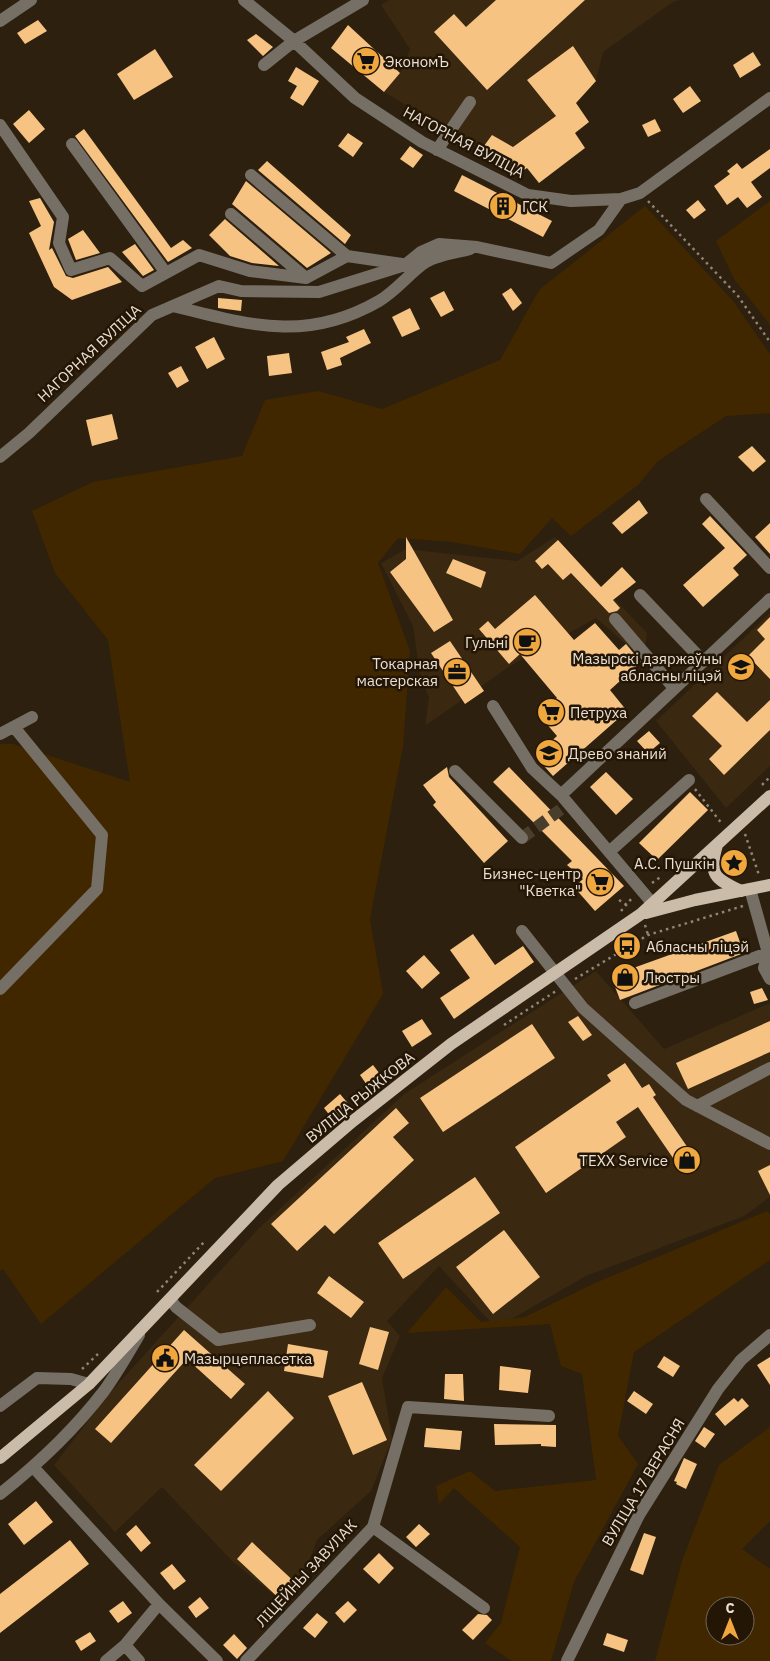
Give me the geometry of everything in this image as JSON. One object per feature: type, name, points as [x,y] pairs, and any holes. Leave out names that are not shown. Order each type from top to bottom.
[{"type":"main road","name":"ВУЛІЦА РЫЖКОВА","points":[[0,1458],[89,1384],[278,1185],[353,1121],[451,1044],[642,914],[770,796]]},
{"type":"main road","points":[[717,844],[712,861],[712,870],[718,880],[756,888]]},
{"type":"main road","points":[[642,914],[695,900],[756,888]]},
{"type":"street","points":[[0,21],[31,0]]},
{"type":"street","name":"НАГОРНАЯ ВУЛІЦА","points":[[244,0],[294,41],[355,98],[437,150],[528,195],[571,201],[621,199],[640,193],[770,98]]},
{"type":"street","points":[[264,65],[294,41],[363,0]]},
{"type":"street","points":[[437,150],[470,102]]},
{"type":"street","points":[[0,125],[64,217],[59,243],[71,270],[110,258],[142,286],[199,255],[250,271],[306,278],[348,256]]},
{"type":"street","points":[[72,144],[166,273]]},
{"type":"street","points":[[251,175],[348,256],[405,265]]},
{"type":"street","name":"НАГОРНАЯ ВУЛІЦА","points":[[0,457],[29,433],[152,315],[219,286],[240,291],[319,292],[405,265],[421,252],[439,244],[477,247],[551,263],[600,230],[621,199]]},
{"type":"street","points":[[231,214],[306,278]]},
{"type":"street","points":[[173,306],[246,324],[295,328],[340,320],[381,300],[425,262],[477,247]]},
{"type":"street","points":[[706,499],[770,568]]},
{"type":"street","points":[[640,595],[703,661]]},
{"type":"street","points":[[561,795],[770,599]]},
{"type":"street","points":[[615,619],[674,688]]},
{"type":"street","points":[[493,706],[532,768],[561,795],[653,904]]},
{"type":"street","points":[[0,734],[32,717]]},
{"type":"street","points":[[0,989],[97,889],[102,835],[14,727]]},
{"type":"street","points":[[455,771],[522,838]]},
{"type":"street","points":[[609,852],[689,780]]},
{"type":"street","points":[[756,888],[754,902],[769,952],[764,968],[770,979]]},
{"type":"street","points":[[522,931],[582,1008],[686,1100],[770,1144]]},
{"type":"street","points":[[635,1002],[769,952]]},
{"type":"street","points":[[697,1106],[770,1068]]},
{"type":"street","points":[[170,1299],[176,1307],[218,1340],[310,1325]]},
{"type":"street","points":[[0,1494],[34,1468],[80,1419],[104,1390],[144,1328]]},
{"type":"street","name":"ВУЛІЦА 17 ВЕРАСНЯ","points":[[567,1661],[639,1515],[718,1390],[741,1360],[770,1335]]},
{"type":"street","points":[[0,1406],[36,1378],[71,1378],[89,1384]]},
{"type":"street","name":"ЛІЦЕЙНЫ ЗАВУЛАК","points":[[246,1661],[372,1527],[408,1407],[549,1416]]},
{"type":"street","points":[[34,1468],[159,1604],[217,1661]]},
{"type":"street","points":[[372,1527],[484,1608]]},
{"type":"street","points":[[106,1661],[125,1645],[159,1604]]},
{"type":"street","points":[[125,1645],[139,1661]]},
{"type":"path","points":[[640,193],[738,296],[770,342]]},
{"type":"path","points":[[689,780],[722,824]]},
{"type":"path","points":[[737,826],[747,836],[756,888]]},
{"type":"path","points":[[500,1028],[564,985],[648,935],[754,902]]},
{"type":"shaded area","points":[[389,0],[680,0],[673,2],[603,52],[596,81],[576,103],[589,122],[517,175],[481,150],[384,92],[400,73],[410,49],[381,5]]},
{"type":"shaded area","points":[[770,201],[770,325],[734,279],[716,241]]},
{"type":"shaded area","points":[[645,206],[733,301],[770,354],[770,413],[726,416],[658,461],[638,485],[571,536],[552,518],[520,554],[452,542],[398,538],[378,563],[410,651],[403,746],[370,919],[383,994],[283,1161],[215,1178],[41,1324],[3,1269],[0,1271],[0,744],[13,744],[130,782],[108,640],[55,573],[32,511],[93,482],[242,456],[265,400],[318,391],[382,409],[500,360],[539,290]]},
{"type":"shaded area","points":[[555,537],[647,633],[644,660],[596,618],[510,666],[425,726],[429,697],[420,675],[413,626],[381,563],[406,549],[517,561]]},
{"type":"shaded area","name":"Мазырскі дзяржаўны абласны ліцэй","points":[[770,613],[770,766],[726,808],[656,721]]},
{"type":"shaded area","points":[[596,971],[664,1049],[770,1003],[770,1197],[744,1216],[586,1276],[496,1328],[439,1266],[387,1321],[400,1336],[382,1378],[392,1439],[371,1491],[317,1540],[299,1587],[284,1603],[232,1561],[162,1487],[115,1532],[54,1465],[108,1395],[258,1229],[404,1094]]},
{"type":"shaded area","points":[[767,1211],[770,1214],[770,1260],[634,1352],[618,1436],[638,1464],[574,1582],[551,1661],[512,1661],[485,1643],[501,1623],[520,1547],[454,1488],[439,1504],[436,1486],[470,1471],[495,1491],[596,1480],[582,1374],[561,1366],[550,1324],[407,1333],[446,1287],[481,1322],[525,1317],[595,1283]]},
{"type":"shaded area","points":[[770,1427],[770,1521],[742,1549],[770,1569],[770,1661],[655,1661],[682,1561],[719,1465]]},
{"type":"building","points":[[496,0],[585,0],[487,90],[434,32],[454,14],[466,27]]},
{"type":"building","points":[[38,20],[47,31],[25,44],[17,33]]},
{"type":"building","name":"ЭкономЪ","points":[[348,25],[400,73],[384,92],[331,48]]},
{"type":"building","points":[[256,34],[273,47],[263,56],[247,40]]},
{"type":"building","points":[[573,46],[596,81],[576,103],[589,122],[575,133],[585,148],[539,183],[527,168],[517,175],[481,150],[492,135],[513,147],[556,116],[527,80]]},
{"type":"building","points":[[155,49],[173,77],[134,100],[117,74]]},
{"type":"building","points":[[753,52],[761,65],[740,78],[733,65]]},
{"type":"building","points":[[296,67],[319,81],[303,106],[290,98],[297,86],[288,81]]},
{"type":"building","points":[[690,86],[701,101],[683,113],[673,99]]},
{"type":"building","points":[[29,110],[45,129],[29,143],[13,124]]},
{"type":"building","points":[[655,119],[661,131],[648,137],[642,125]]},
{"type":"building","points":[[84,129],[171,248],[183,240],[192,248],[168,262],[75,136]]},
{"type":"building","points":[[348,133],[363,143],[353,157],[338,146]]},
{"type":"building","points":[[410,146],[423,155],[413,168],[400,159]]},
{"type":"building","points":[[770,149],[770,168],[751,182],[762,197],[747,208],[738,197],[727,205],[714,186],[730,174],[727,171],[737,163],[742,169]]},
{"type":"building","points":[[267,161],[351,235],[345,244],[258,170]]},
{"type":"building","name":"ГСК","points":[[462,175],[552,221],[543,237],[454,191]]},
{"type":"building","points":[[246,181],[331,253],[307,268],[232,204]]},
{"type":"building","points":[[40,198],[54,222],[49,250],[52,248],[66,276],[73,278],[108,267],[122,282],[72,300],[54,287],[29,233],[41,226],[29,201]]},
{"type":"building","points":[[698,200],[706,210],[694,219],[686,210]]},
{"type":"building","points":[[225,219],[279,266],[252,263],[230,256],[209,235]]},
{"type":"building","points":[[83,230],[100,253],[76,260],[68,239]]},
{"type":"building","points":[[135,244],[154,270],[143,276],[122,252]]},
{"type":"building","points":[[511,288],[522,303],[513,311],[502,294]]},
{"type":"building","points":[[444,291],[454,310],[441,317],[430,298]]},
{"type":"building","points":[[218,298],[242,300],[241,311],[218,308]]},
{"type":"building","points":[[410,308],[420,329],[402,337],[392,317]]},
{"type":"building","points":[[364,329],[371,343],[340,358],[342,365],[327,370],[321,352],[349,342],[346,337]]},
{"type":"building","points":[[214,337],[225,359],[207,369],[195,347]]},
{"type":"building","points":[[289,353],[292,373],[269,376],[267,356]]},
{"type":"building","points":[[181,366],[189,381],[177,388],[168,373]]},
{"type":"building","points":[[112,414],[118,439],[92,446],[86,420]]},
{"type":"building","points":[[752,446],[766,461],[753,472],[738,457]]},
{"type":"building","points":[[639,500],[648,513],[622,534],[612,523]]},
{"type":"building","points":[[710,516],[747,555],[733,568],[739,575],[703,607],[683,585],[725,548],[702,524]]},
{"type":"building","points":[[770,523],[770,554],[755,537]]},
{"type":"building","points":[[406,537],[453,620],[434,632],[390,572],[406,559]]},
{"type":"building","points":[[558,540],[601,587],[622,567],[636,582],[613,600],[620,608],[617,611],[609,613],[571,573],[563,580],[548,564],[542,569],[535,561]]},
{"type":"building","points":[[453,559],[486,572],[481,588],[446,573]]},
{"type":"building","points":[[535,595],[574,640],[595,623],[619,650],[626,644],[641,662],[610,690],[627,711],[553,776],[535,756],[557,736],[539,715],[557,698],[520,654],[509,664],[479,629],[488,621],[495,629]]},
{"type":"building","points":[[770,617],[770,679],[748,656],[765,639],[757,630]]},
{"type":"building","name":"Токарная мастерская","points":[[450,641],[484,691],[465,704],[431,653]]},
{"type":"building","points":[[717,692],[747,722],[770,700],[770,730],[724,775],[709,759],[722,746],[692,716]]},
{"type":"building","points":[[649,731],[660,743],[648,753],[637,741]]},
{"type":"building","points":[[447,767],[449,777],[508,841],[484,863],[433,805],[436,802],[423,785]]},
{"type":"building","points":[[509,767],[624,886],[595,911],[574,887],[583,879],[567,865],[572,861],[493,782]]},
{"type":"building","points":[[606,772],[633,799],[616,815],[590,787]]},
{"type":"building","points":[[690,792],[708,810],[657,860],[639,843]]},
{"type":"building","points":[[736,931],[744,953],[620,1000],[611,976]]},
{"type":"building","points":[[473,934],[495,965],[523,946],[534,962],[454,1019],[440,998],[470,978],[450,950]]},
{"type":"building","points":[[424,955],[440,973],[422,989],[406,971]]},
{"type":"building","points":[[762,988],[768,1000],[754,1004],[750,992]]},
{"type":"building","points":[[578,1016],[592,1035],[583,1041],[568,1022]]},
{"type":"building","points":[[422,1019],[432,1034],[412,1047],[402,1031]]},
{"type":"building","points":[[770,1021],[770,1052],[688,1089],[676,1063]]},
{"type":"building","points":[[532,1024],[555,1058],[443,1132],[420,1098]]},
{"type":"building","points":[[625,1063],[642,1088],[649,1084],[656,1095],[653,1097],[699,1164],[684,1174],[638,1107],[616,1122],[626,1137],[546,1193],[515,1147],[611,1081],[607,1075]]},
{"type":"building","points":[[373,1065],[383,1078],[369,1088],[360,1075]]},
{"type":"building","points":[[340,1094],[351,1107],[334,1121],[324,1108]]},
{"type":"building","points":[[396,1108],[409,1123],[393,1137],[414,1160],[334,1234],[325,1225],[297,1251],[271,1224]]},
{"type":"building","points":[[770,1165],[770,1195],[758,1171]]},
{"type":"building","points":[[475,1177],[500,1213],[403,1279],[378,1243]]},
{"type":"building","points":[[504,1230],[540,1277],[493,1314],[456,1267]]},
{"type":"building","points":[[329,1276],[364,1302],[351,1318],[317,1293]]},
{"type":"building","points":[[370,1327],[389,1332],[378,1370],[359,1364]]},
{"type":"building","points":[[184,1330],[245,1384],[231,1399],[187,1359],[111,1443],[95,1429]]},
{"type":"building","points":[[288,1344],[328,1351],[323,1378],[284,1371]]},
{"type":"building","points":[[664,1356],[680,1366],[673,1377],[657,1367]]},
{"type":"building","points":[[770,1357],[770,1385],[757,1365]]},
{"type":"building","points":[[500,1366],[531,1370],[528,1393],[499,1390]]},
{"type":"building","points":[[445,1374],[463,1374],[464,1401],[444,1399]]},
{"type":"building","points":[[362,1382],[387,1440],[353,1455],[328,1396]]},
{"type":"building","points":[[268,1391],[294,1418],[221,1491],[194,1465]]},
{"type":"building","points":[[634,1391],[653,1404],[646,1414],[627,1401]]},
{"type":"building","points":[[734,1398],[738,1402],[742,1398],[749,1406],[725,1426],[715,1414]]},
{"type":"building","points":[[494,1424],[556,1425],[556,1447],[541,1446],[541,1444],[495,1445]]},
{"type":"building","points":[[704,1427],[715,1434],[705,1448],[695,1441]]},
{"type":"building","points":[[426,1428],[462,1431],[460,1450],[424,1447]]},
{"type":"building","points":[[684,1458],[697,1464],[686,1489],[674,1481]]},
{"type":"building","points":[[36,1501],[53,1522],[24,1545],[8,1524]]},
{"type":"building","points":[[419,1524],[430,1534],[416,1547],[406,1537]]},
{"type":"building","points":[[136,1525],[151,1543],[141,1552],[126,1534]]},
{"type":"building","points":[[644,1533],[656,1537],[643,1575],[630,1570]]},
{"type":"building","points":[[70,1540],[89,1564],[0,1633],[0,1594]]},
{"type":"building","points":[[252,1542],[300,1587],[284,1603],[237,1559]]},
{"type":"building","points":[[379,1553],[394,1568],[379,1584],[363,1569]]},
{"type":"building","points":[[172,1564],[186,1581],[174,1590],[160,1573]]},
{"type":"building","points":[[200,1597],[209,1608],[196,1618],[188,1607]]},
{"type":"building","points":[[123,1601],[132,1613],[118,1623],[109,1611]]},
{"type":"building","points":[[348,1601],[357,1610],[344,1623],[335,1613]]},
{"type":"building","points":[[317,1613],[328,1622],[315,1638],[303,1628]]},
{"type":"building","points":[[478,1614],[487,1615],[492,1620],[473,1640],[462,1630]]},
{"type":"building","points":[[90,1632],[96,1641],[81,1651],[75,1641]]},
{"type":"building","points":[[607,1633],[628,1640],[624,1652],[603,1645]]},
{"type":"building","points":[[234,1634],[247,1648],[237,1659],[223,1645]]},
{"type":"tunnel","points":[[522,838],[568,804]]},
{"type":"place","name":"ЭкономЪ","points":[[366,61]]},
{"type":"place","name":"ГСК","points":[[503,206]]},
{"type":"place","name":"Гульнi","points":[[527,642]]},
{"type":"place","name":"Мазырскі дзяржаўны абласны ліцэй","points":[[741,667]]},
{"type":"place","name":"Токарная мастерская","points":[[457,672]]},
{"type":"place","name":"Петруха","points":[[551,712]]},
{"type":"place","name":"Древо знаний","points":[[549,753]]},
{"type":"place","name":"А.С. Пушкін","points":[[734,863]]},
{"type":"place","name":"Бизнес-центр \"Кветка\"","points":[[600,882]]},
{"type":"place","name":"Абласны ліцэй","points":[[627,946]]},
{"type":"place","name":"Люстры","points":[[625,977]]},
{"type":"place","name":"TEXX Service","points":[[687,1160]]},
{"type":"place","name":"Мазырцепласетка","points":[[165,1358]]}]
